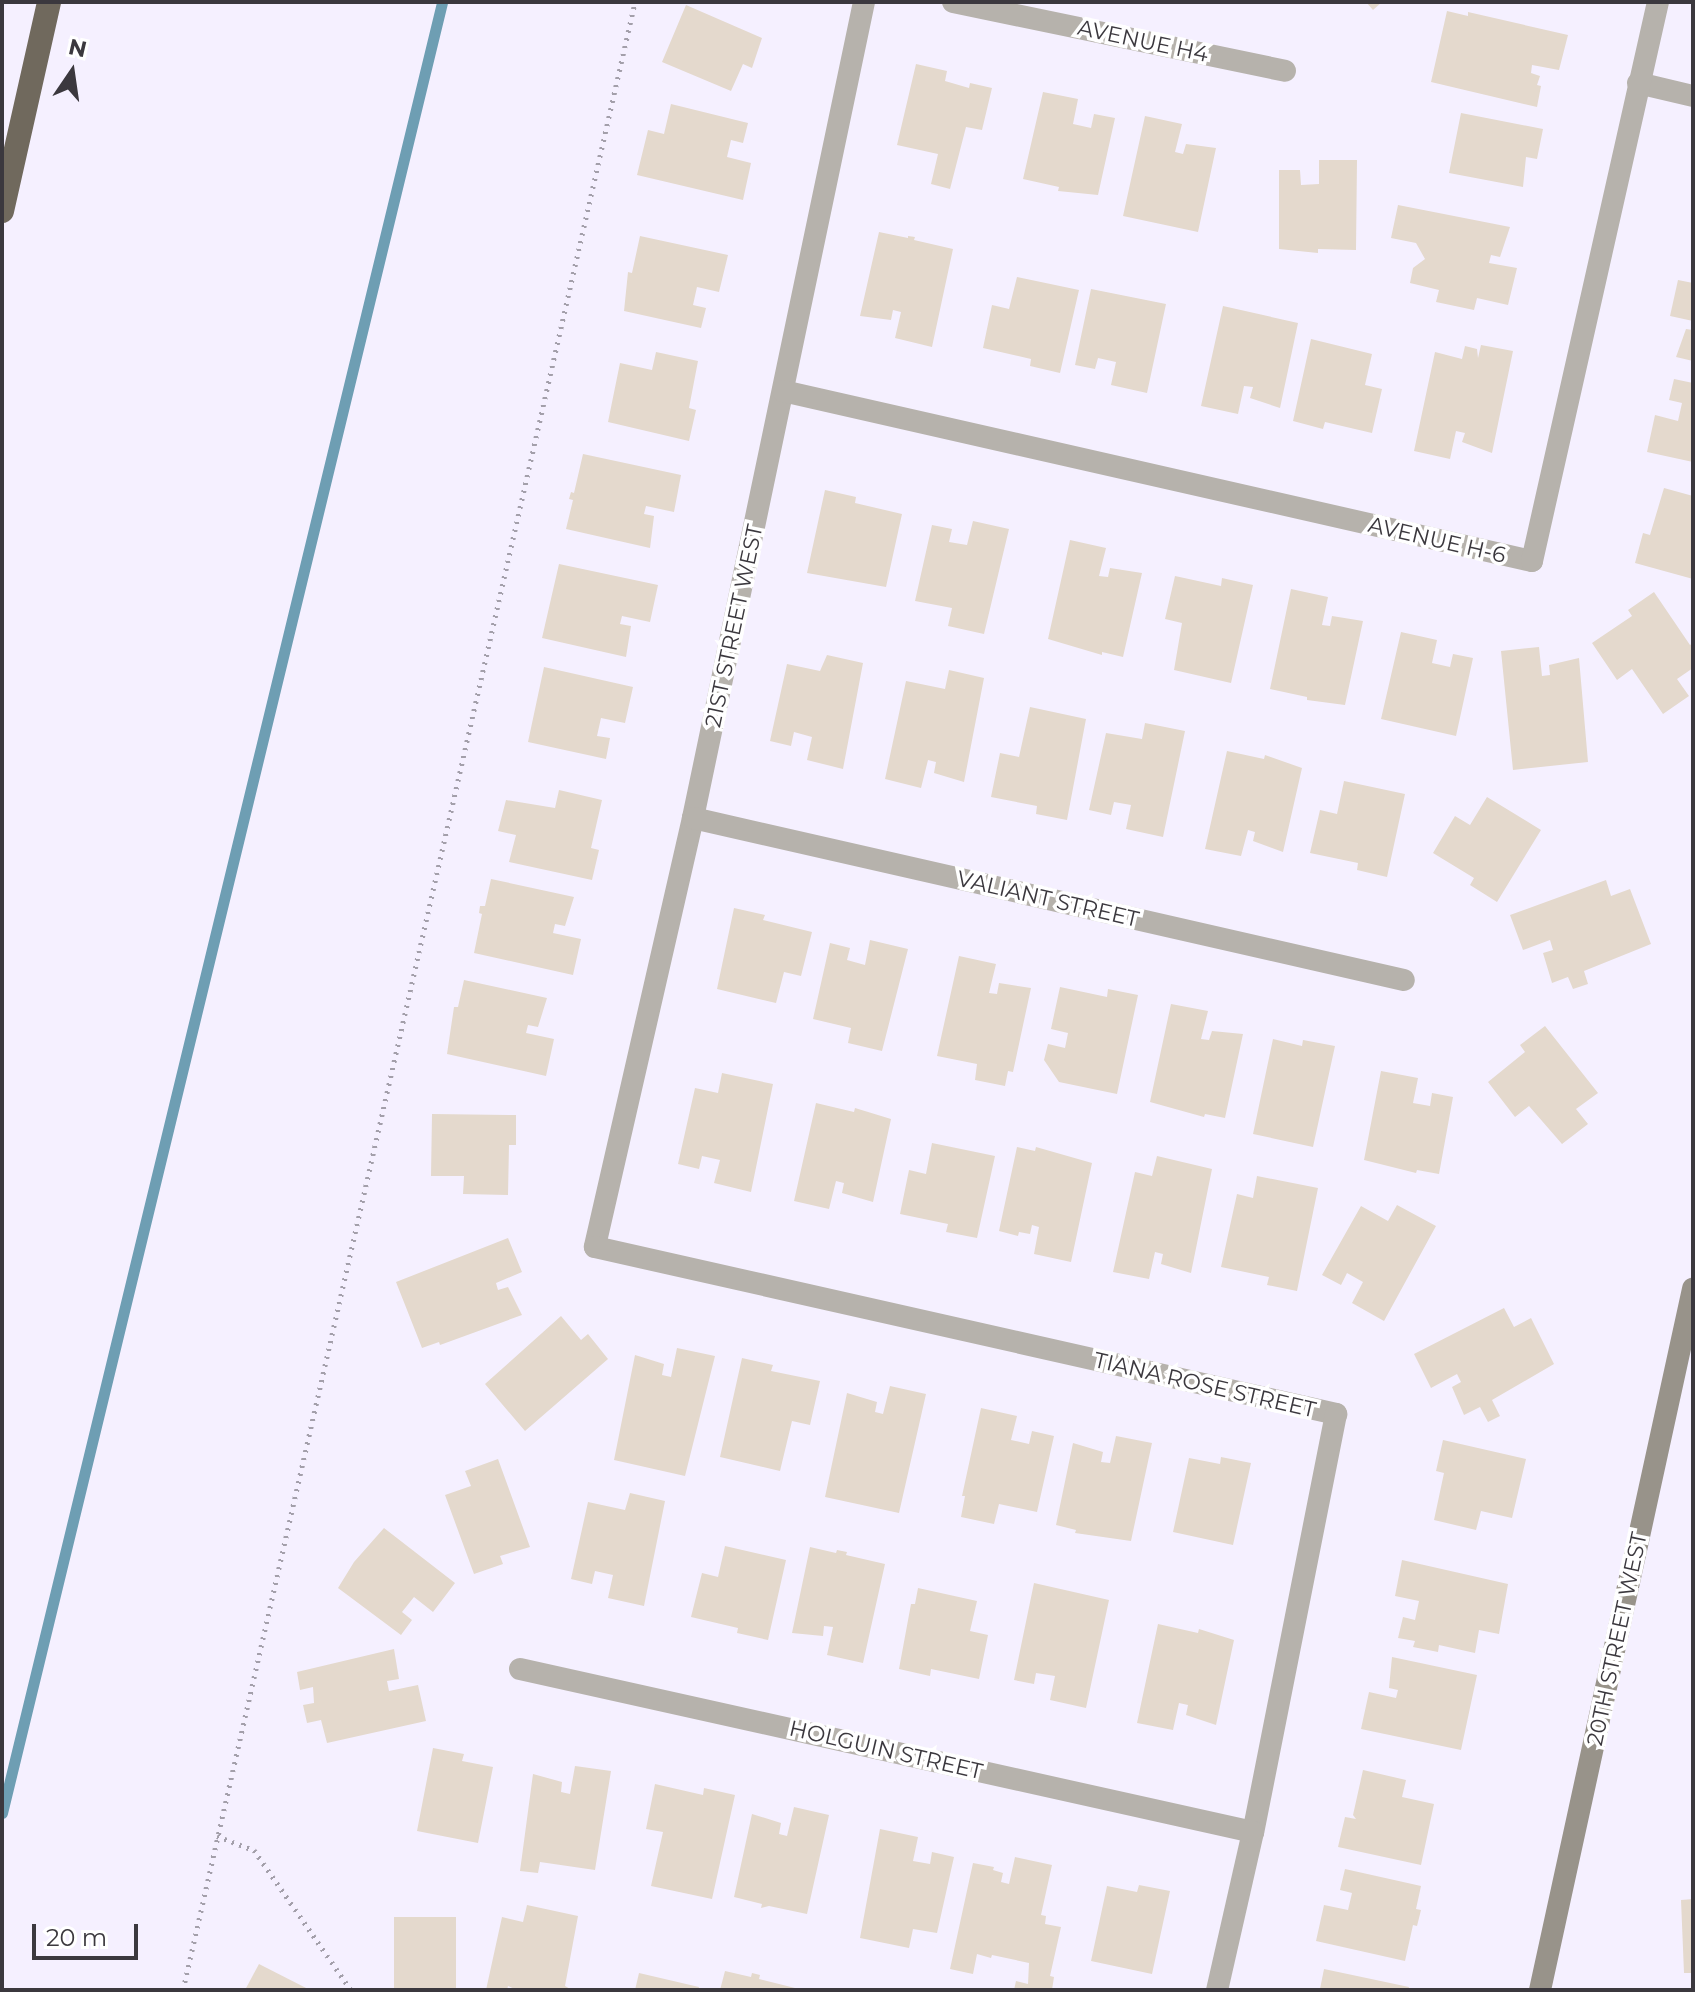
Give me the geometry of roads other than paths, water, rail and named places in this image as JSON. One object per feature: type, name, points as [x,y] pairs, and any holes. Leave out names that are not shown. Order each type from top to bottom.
[{"type":"highway","points":[[2,211],[49,2]]},
{"type":"main road","name":"20TH STREET WEST","points":[[1540,1990],[1693,1289]]},
{"type":"street","name":"21ST STREET WEST","points":[[595,1247],[693,818],[864,2]]},
{"type":"street","name":"AVENUE H4","points":[[953,2],[1285,71]]},
{"type":"street","name":"AVENUE H-6","points":[[783,391],[1532,561],[1658,2]]},
{"type":"street","points":[[1638,83],[1693,96]]},
{"type":"street","name":"VALIANT STREET","points":[[693,818],[1404,980]]},
{"type":"street","name":"TIANA ROSE STREET","points":[[595,1247],[1336,1414],[1253,1832],[1217,1990]]},
{"type":"street","name":"HOLGUIN STREET","points":[[520,1669],[1253,1832]]},
{"type":"waterway","points":[[2,1813],[442,2]]}]
